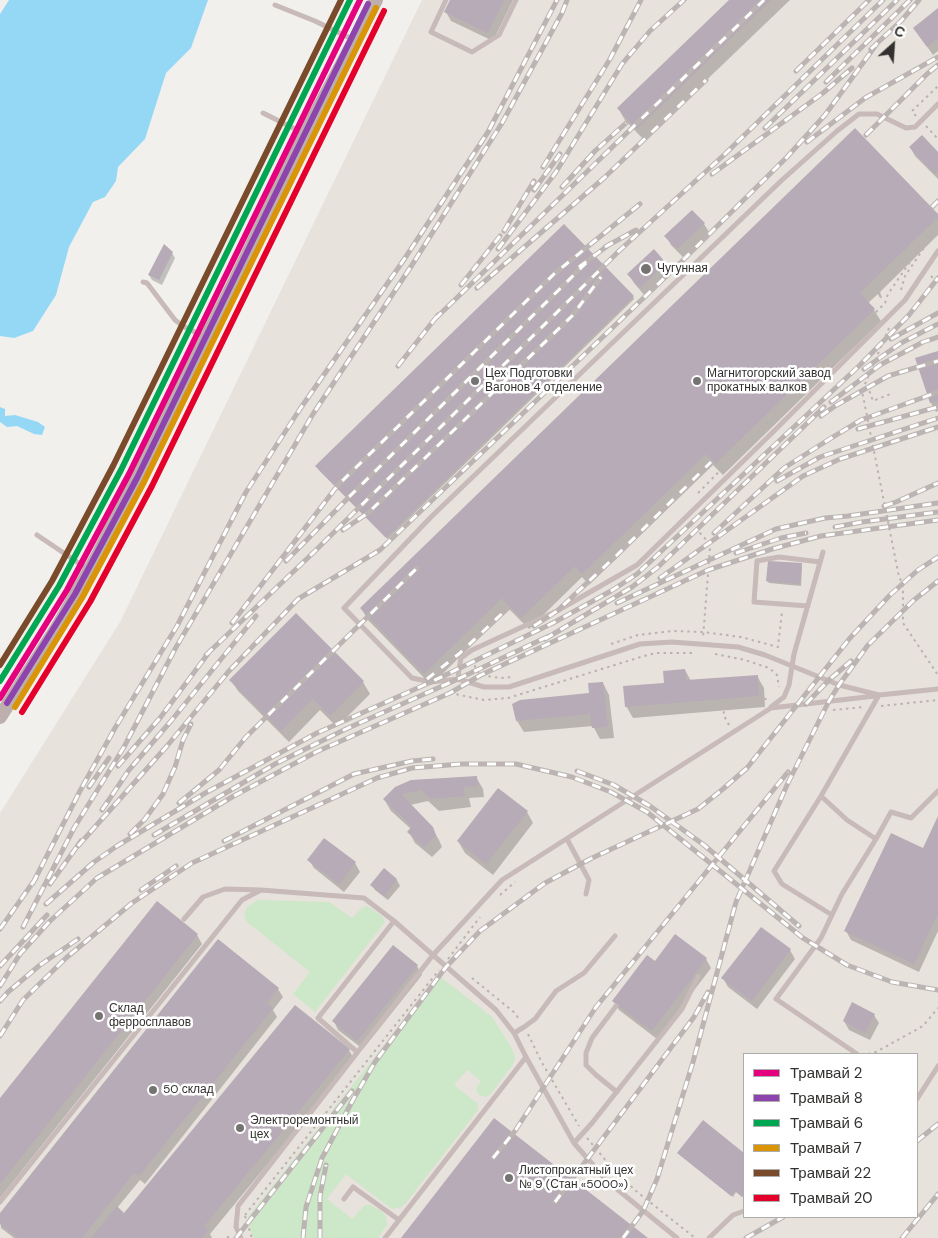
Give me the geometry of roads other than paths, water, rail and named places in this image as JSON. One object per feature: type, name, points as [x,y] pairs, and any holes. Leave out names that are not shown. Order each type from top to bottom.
[{"type":"main road","points":[[0,717],[60,623],[90,570],[305,134],[376,0]]},
{"type":"lane","points":[[446,0],[431,32],[472,52],[499,35],[516,0]]},
{"type":"lane","points":[[275,5],[315,21],[354,41]]},
{"type":"lane","points":[[879,695],[839,684],[765,655],[738,647],[672,642],[640,644],[509,687],[484,688],[458,679],[431,682],[412,678],[344,608],[431,517],[775,187],[837,131],[859,114],[877,114],[906,128],[915,127],[938,104]]},
{"type":"lane","points":[[262,113],[305,134]]},
{"type":"lane","points":[[458,679],[461,658],[472,650],[557,611],[637,564],[905,300],[938,251]]},
{"type":"lane","points":[[144,282],[147,283],[175,320],[206,338]]},
{"type":"lane","points":[[37,535],[90,570]]},
{"type":"lane","points":[[241,1238],[236,1227],[238,1206],[433,955],[502,880],[734,732],[784,697],[789,686],[792,665],[823,552]]},
{"type":"lane","points":[[808,606],[754,602],[757,561],[779,556],[820,562]]},
{"type":"lane","points":[[770,708],[938,689]]},
{"type":"lane","points":[[832,915],[782,884],[774,871],[821,796],[879,695]]},
{"type":"lane","points":[[856,1053],[776,999],[821,938],[842,894],[891,812],[911,818],[938,791]]},
{"type":"lane","points":[[821,796],[847,820],[876,838]]},
{"type":"lane","points":[[566,839],[588,880],[586,894]]},
{"type":"lane","points":[[184,919],[203,897],[225,889],[364,898],[394,921],[496,1010],[514,1033],[574,1143],[607,1181],[677,1238]]},
{"type":"lane","points":[[0,1202],[242,900],[261,890]]},
{"type":"lane","points":[[358,1052],[318,1018],[394,921]]},
{"type":"lane","points":[[514,1033],[535,1019],[556,991],[584,973],[615,936]]},
{"type":"lane","points":[[574,1143],[682,1009],[698,977]]},
{"type":"lane","points":[[616,1006],[592,1038],[586,1053],[586,1065],[596,1076],[617,1092]]},
{"type":"lane","points":[[385,1238],[526,1057]]},
{"type":"lane","points":[[918,1097],[938,1066]]},
{"type":"lane","points":[[344,1199],[353,1187],[399,1220]]},
{"type":"lane","points":[[709,1238],[733,1215],[743,1211]]},
{"type":"water","points":[[9,0],[208,0],[191,48],[166,73],[145,139],[118,167],[116,181],[105,197],[93,202],[69,247],[56,295],[33,331],[14,338],[0,336],[0,14]]},
{"type":"water","points":[[0,407],[5,409],[5,416],[15,415],[38,422],[45,427],[42,435],[34,434],[17,426],[7,427],[0,422]]},
{"type":"railway","points":[[33,883],[81,789],[115,728],[177,626],[246,492],[488,132],[557,0]]},
{"type":"railway","points":[[23,927],[74,828],[124,747],[175,649],[313,414],[412,265],[502,123],[562,13],[567,0]]},
{"type":"railway","points":[[543,167],[610,59],[641,0]]},
{"type":"railway","points":[[498,249],[556,172],[622,64],[650,31],[684,0]]},
{"type":"railway","points":[[435,319],[764,0]]},
{"type":"railway","points":[[796,71],[869,0]]},
{"type":"railway","points":[[206,655],[315,551],[620,250],[725,154],[883,0]]},
{"type":"railway","points":[[765,128],[897,0]]},
{"type":"railway","points":[[826,82],[910,0]]},
{"type":"railway","points":[[871,49],[901,21],[919,0]]},
{"type":"railway","points":[[78,846],[167,746],[229,671],[298,599],[380,550],[677,266],[787,157],[825,115],[876,45]]},
{"type":"railway","points":[[807,142],[865,98],[938,57]]},
{"type":"railway","points":[[866,135],[938,65]]},
{"type":"railway","points":[[712,174],[823,93],[852,68]]},
{"type":"railway","points":[[477,288],[604,178],[706,80]]},
{"type":"railway","points":[[562,187],[595,151],[626,123]]},
{"type":"railway","points":[[534,190],[560,154]]},
{"type":"railway","points":[[504,231],[534,181]]},
{"type":"railway","points":[[932,207],[938,201]]},
{"type":"railway","points":[[232,623],[338,485],[554,274],[640,204]]},
{"type":"railway","points":[[605,247],[636,230]]},
{"type":"railway","points":[[461,285],[500,236]]},
{"type":"railway","points":[[579,267],[610,244]]},
{"type":"railway","points":[[286,561],[586,263]]},
{"type":"railway","points":[[343,530],[368,513],[572,316],[601,277]]},
{"type":"railway","points":[[46,904],[94,862],[207,792],[317,733],[431,682],[553,623],[611,591],[637,574],[859,366],[909,315],[938,278]]},
{"type":"railway","points":[[891,339],[938,313]]},
{"type":"railway","points":[[398,366],[438,315]]},
{"type":"railway","points":[[864,369],[901,343],[938,324]]},
{"type":"railway","points":[[831,402],[880,365],[923,342],[938,337]]},
{"type":"railway","points":[[821,416],[888,376],[938,361]]},
{"type":"railway","points":[[714,533],[784,468],[828,440],[861,420],[938,392]]},
{"type":"railway","points":[[545,639],[632,587],[658,567],[824,407]]},
{"type":"railway","points":[[858,429],[938,407]]},
{"type":"railway","points":[[777,481],[820,457],[938,418]]},
{"type":"railway","points":[[660,578],[803,476],[840,459],[938,427]]},
{"type":"railway","points":[[534,626],[557,611],[711,462]]},
{"type":"railway","points":[[884,506],[938,483]]},
{"type":"railway","points":[[617,603],[776,529],[825,518],[938,503]]},
{"type":"railway","points":[[835,527],[938,512]]},
{"type":"railway","points":[[0,986],[20,954],[50,921],[97,878],[232,797],[316,752],[450,693],[481,675],[708,570],[772,549],[821,536],[938,520]]},
{"type":"railway","points":[[736,553],[781,538],[806,533]]},
{"type":"railway","points":[[303,1238],[306,1207],[322,1158],[375,1062],[446,967],[480,931],[545,883],[592,858],[698,809],[723,789],[747,768],[850,638],[890,595],[918,570],[938,557]]},
{"type":"railway","points":[[179,803],[219,770],[246,737],[417,568]]},
{"type":"railway","points":[[623,1238],[643,1211],[657,1179],[693,1062],[736,902],[787,785],[829,701],[868,645],[914,600],[938,581]]},
{"type":"railway","points":[[427,679],[460,653],[508,608]]},
{"type":"railway","points":[[102,810],[129,770],[256,616]]},
{"type":"railway","points":[[154,835],[275,764],[346,729],[549,636]]},
{"type":"railway","points":[[118,766],[160,718],[210,651]]},
{"type":"railway","points":[[806,704],[851,661]]},
{"type":"railway","points":[[130,834],[145,819],[163,794],[191,724]]},
{"type":"railway","points":[[89,787],[109,758]]},
{"type":"railway","points":[[224,841],[354,774],[412,761],[433,759]]},
{"type":"railway","points":[[0,1036],[23,1000],[66,958],[132,903],[192,863],[377,778],[412,768],[461,764],[516,764],[572,777],[611,792],[647,812],[803,938],[847,965],[892,982],[938,990]]},
{"type":"railway","points":[[577,771],[614,785],[650,806],[704,845],[799,926]]},
{"type":"railway","points":[[493,1158],[515,1131],[596,1007],[788,772]]},
{"type":"railway","points":[[50,884],[81,841]]},
{"type":"railway","points":[[141,890],[176,866]]},
{"type":"railway","points":[[0,929],[36,878]]},
{"type":"railway","points":[[0,966],[47,915]]},
{"type":"railway","points":[[0,1001],[40,965],[78,939]]},
{"type":"railway","points":[[555,1202],[694,1017],[708,992]]},
{"type":"railway","points":[[236,1238],[352,1091]]},
{"type":"railway","points":[[918,1140],[938,1124]]},
{"type":"railway","points":[[320,1238],[320,1196],[326,1165]]},
{"type":"railway","points":[[902,1238],[938,1194]]},
{"type":"railway","points":[[746,1238],[781,1218]]},
{"type":"tram line","name":"22","points":[[0,665],[52,581],[113,466],[341,0]]},
{"type":"tram line","name":"6","points":[[0,681],[59,586],[121,470],[350,0]]},
{"type":"tram line","name":"2","points":[[0,698],[67,590],[129,474],[360,0]]},
{"type":"tram line","name":"8","points":[[7,703],[75,594],[137,478],[368,4]]},
{"type":"tram line","name":"7","points":[[15,707],[82,598],[144,482],[376,8]]},
{"type":"tram line","name":"20","points":[[22,712],[90,602],[152,486],[384,11]]},
{"type":"place","name":"Чугунная","points":[[646,269]]},
{"type":"place","name":"Цех Подготовки Вагонов 4 отделение","points":[[475,381]]},
{"type":"place","name":"Магнитогорский завод прокатных валков","points":[[697,381]]},
{"type":"place","name":"Склад ферросплавов","points":[[99,1016]]},
{"type":"place","name":"50 склад","points":[[153,1090]]},
{"type":"place","name":"Электроремонтный цех","points":[[240,1128]]},
{"type":"place","name":"Листопрокатный цех № 9 (Стан «5000»)","points":[[509,1178]]}]
